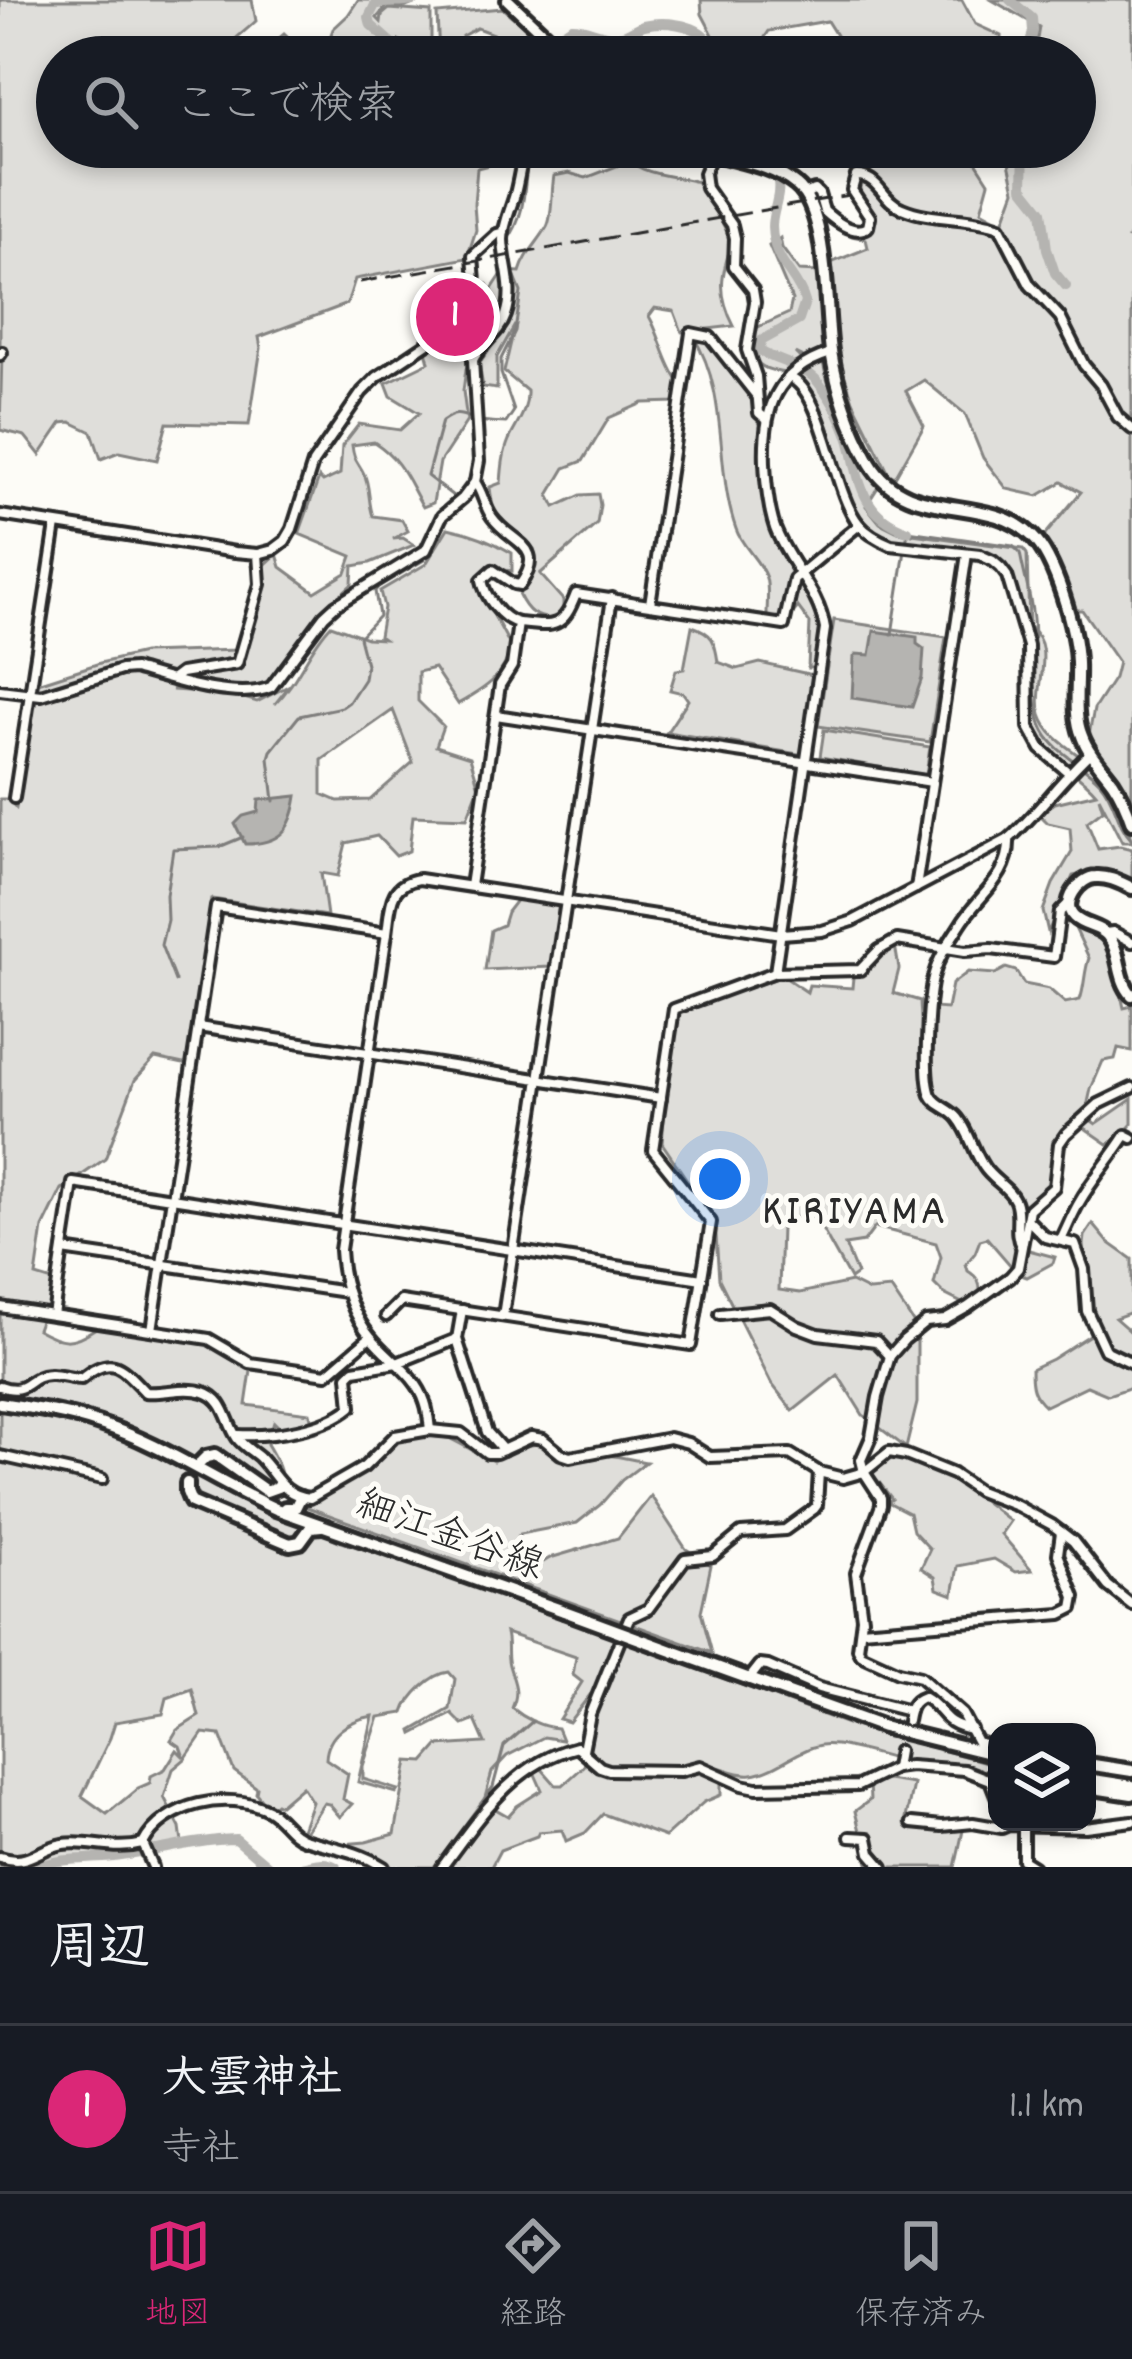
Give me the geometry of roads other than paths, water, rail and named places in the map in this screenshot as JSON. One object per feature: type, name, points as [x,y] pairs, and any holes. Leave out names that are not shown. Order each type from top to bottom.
[{"type":"main road","points":[[508,0],[545,36]]},
{"type":"main road","points":[[763,168],[783,175],[805,193],[817,217],[840,396],[869,461],[890,487],[910,498],[1008,521],[1040,545],[1073,630],[1081,735],[1116,787],[1132,823]]},
{"type":"main road","points":[[1132,888],[1092,876],[1082,881],[1069,903],[1077,920],[1106,933],[1122,983],[1132,994]]},
{"type":"main road","name":"細江金谷線","points":[[0,1403],[100,1424],[133,1436],[308,1526],[324,1526],[883,1726],[988,1753]]},
{"type":"main road","points":[[201,1462],[215,1455],[266,1491],[280,1486]]},
{"type":"main road","points":[[188,1483],[191,1502],[290,1544],[300,1542],[308,1526],[300,1498]]},
{"type":"main road","points":[[276,1509],[295,1508],[300,1498]]},
{"type":"main road","name":"細江金谷線","points":[[883,1726],[908,1738],[988,1754]]},
{"type":"main road","points":[[1096,1777],[1132,1783]]},
{"type":"street","points":[[0,690],[41,695],[134,669],[209,689],[262,692],[272,687],[324,616],[353,592],[426,550],[442,516],[475,482],[479,461],[473,360],[505,321],[511,289],[504,232],[521,168]]},
{"type":"street","points":[[706,168],[706,188],[725,212],[736,238],[734,266],[753,290],[747,350],[756,376],[759,413],[766,419]]},
{"type":"street","points":[[805,193],[815,190],[824,211],[855,231],[868,227],[870,218],[852,190],[856,176],[862,175],[871,177],[897,207],[1000,227],[1030,285],[1060,317],[1084,365],[1118,417],[1132,429]]},
{"type":"street","points":[[0,515],[258,554],[273,550],[292,530],[313,463],[362,392],[377,376],[442,333],[474,325],[479,309],[473,256],[504,232]]},
{"type":"street","points":[[650,604],[691,333],[710,337],[756,395]]},
{"type":"street","points":[[776,971],[825,629],[814,591],[784,548],[770,507],[766,419],[790,375],[832,353]]},
{"type":"street","points":[[790,375],[810,398],[848,506],[860,525],[891,545],[993,561],[1007,576],[1028,646],[1029,727],[1041,749],[1068,772]]},
{"type":"street","points":[[475,482],[493,519],[531,554],[529,572],[520,585],[493,571],[482,580],[504,618],[518,623],[556,624],[565,619],[575,594],[784,625],[791,584],[860,525]]},
{"type":"street","points":[[14,798],[56,525]]},
{"type":"street","points":[[173,680],[181,673],[237,664],[260,584],[258,554]]},
{"type":"street","points":[[916,888],[967,554]]},
{"type":"street","points":[[503,1316],[612,598]]},
{"type":"street","points":[[470,886],[500,685],[512,666],[518,623]]},
{"type":"street","points":[[496,716],[932,782]]},
{"type":"street","points":[[430,1430],[425,1400],[415,1382],[370,1337],[358,1318],[346,1292],[340,1250],[393,895],[405,881],[419,878],[781,934],[822,932],[854,921],[1009,839],[1091,752]]},
{"type":"street","points":[[1009,839],[996,880],[969,910],[933,976],[927,1063],[934,1100],[954,1112],[991,1177],[1013,1196],[1021,1246]]},
{"type":"street","points":[[386,1316],[401,1301],[691,1345],[711,1222],[653,1150],[674,1009],[776,971],[860,970],[897,940],[1054,958],[1060,912],[1069,903]]},
{"type":"street","points":[[152,1330],[216,907],[387,933]]},
{"type":"street","points":[[1106,933],[1132,942]]},
{"type":"street","points":[[1120,973],[1132,964]]},
{"type":"street","points":[[198,1027],[662,1098]]},
{"type":"street","points":[[988,1750],[977,1742],[962,1714],[920,1677],[898,1672],[861,1654],[858,1648],[856,1573],[881,1505],[861,1460],[890,1356],[926,1322],[968,1307],[1010,1277],[1018,1268],[1029,1209],[1054,1187],[1059,1144],[1099,1104],[1132,1088]]},
{"type":"street","points":[[1061,1240],[1077,1206],[1130,1134]]},
{"type":"street","points":[[53,1315],[74,1183],[702,1279]]},
{"type":"street","points":[[1027,1219],[1045,1237],[1075,1244],[1084,1269],[1087,1311],[1105,1350],[1132,1363]]},
{"type":"street","points":[[63,1250],[346,1292]]},
{"type":"street","points":[[0,1307],[209,1339],[250,1363],[308,1373],[327,1374],[370,1337]]},
{"type":"street","points":[[720,1314],[770,1309],[818,1334],[876,1341],[890,1356]]},
{"type":"street","points":[[462,1310],[457,1339],[487,1432],[503,1450]]},
{"type":"street","points":[[236,1435],[262,1437],[340,1416],[351,1407],[348,1376],[354,1370],[397,1363],[457,1339]]},
{"type":"street","points":[[0,1386],[21,1389],[48,1375],[81,1379],[93,1368],[110,1365],[126,1370],[145,1392],[186,1390],[212,1396],[236,1435],[280,1486],[300,1498],[329,1490],[364,1467],[395,1436],[430,1430],[460,1433],[487,1453],[531,1437],[543,1439],[561,1454],[585,1456],[669,1438],[710,1457],[790,1454],[819,1472],[843,1478],[864,1472],[889,1453],[906,1455],[953,1474],[1061,1532],[1108,1586],[1132,1605]]},
{"type":"street","points":[[0,1456],[102,1479]]},
{"type":"street","points":[[583,1750],[590,1714],[629,1618],[648,1609],[686,1559],[713,1556],[741,1533],[785,1530],[814,1509],[819,1472]]},
{"type":"street","points":[[861,1630],[1061,1614],[1073,1608],[1075,1597],[1058,1553],[1061,1532]]},
{"type":"street","points":[[749,1679],[760,1665],[767,1666],[818,1688],[908,1716],[915,1700],[923,1697],[948,1723],[971,1730]]},
{"type":"street","points":[[442,1867],[502,1788],[562,1751],[577,1747],[609,1770],[681,1771],[700,1766],[757,1788],[857,1786],[910,1766],[964,1770],[988,1779]]},
{"type":"street","points":[[895,1768],[898,1751]]},
{"type":"street","points":[[0,1857],[24,1864],[61,1845],[124,1848],[142,1844],[166,1815],[215,1801],[254,1805],[274,1814],[297,1838],[353,1851],[384,1867]]},
{"type":"street","points":[[1096,1826],[1132,1821]]},
{"type":"street","points":[[912,1823],[988,1825]]},
{"type":"street","points":[[1023,1831],[1023,1861],[1034,1867]]},
{"type":"street","points":[[850,1837],[868,1838],[872,1853],[884,1867]]},
{"type":"street","points":[[142,1844],[153,1867]]},
{"type":"waterway","points":[[383,36],[371,25],[375,5],[414,0]]},
{"type":"waterway","points":[[1010,0],[1032,18],[1032,36]]},
{"type":"waterway","points":[[618,36],[660,23],[687,26],[704,36]]},
{"type":"waterway","points":[[558,36],[572,27],[618,36]]},
{"type":"waterway","points":[[451,505],[453,496],[427,476],[442,421],[459,415],[506,423],[514,411],[501,359],[515,331],[521,292],[508,239],[522,207],[527,168]]},
{"type":"waterway","points":[[776,168],[774,242],[805,302],[799,320],[761,341],[760,351],[818,382],[843,423],[858,478],[874,510],[908,531]]},
{"type":"waterway","points":[[1023,168],[1023,187],[1042,211],[1047,249],[1055,273],[1066,286]]},
{"type":"waterway","points":[[274,801],[271,751],[299,716],[349,702],[364,679],[366,664],[359,637],[379,616],[375,591],[424,560],[450,514]]},
{"type":"waterway","points":[[892,634],[908,531],[1013,546],[1020,553],[1031,602],[1035,692],[1044,731],[1100,782],[1131,839]]},
{"type":"waterway","points":[[175,981],[161,945],[173,849],[219,847],[243,837]]},
{"type":"waterway","points":[[434,1867],[493,1787],[504,1746],[533,1721]]},
{"type":"waterway","points":[[39,1867],[236,1839],[269,1867]]},
{"type":"waterway","points":[[302,1867],[323,1863],[336,1867]]},
{"type":"railway","points":[[360,282],[849,195]]},
{"type":"place","name":"大雲神社","points":[[455,317]]},
{"type":"district","name":"KIRIYAMA","points":[[855,1214]]}]
